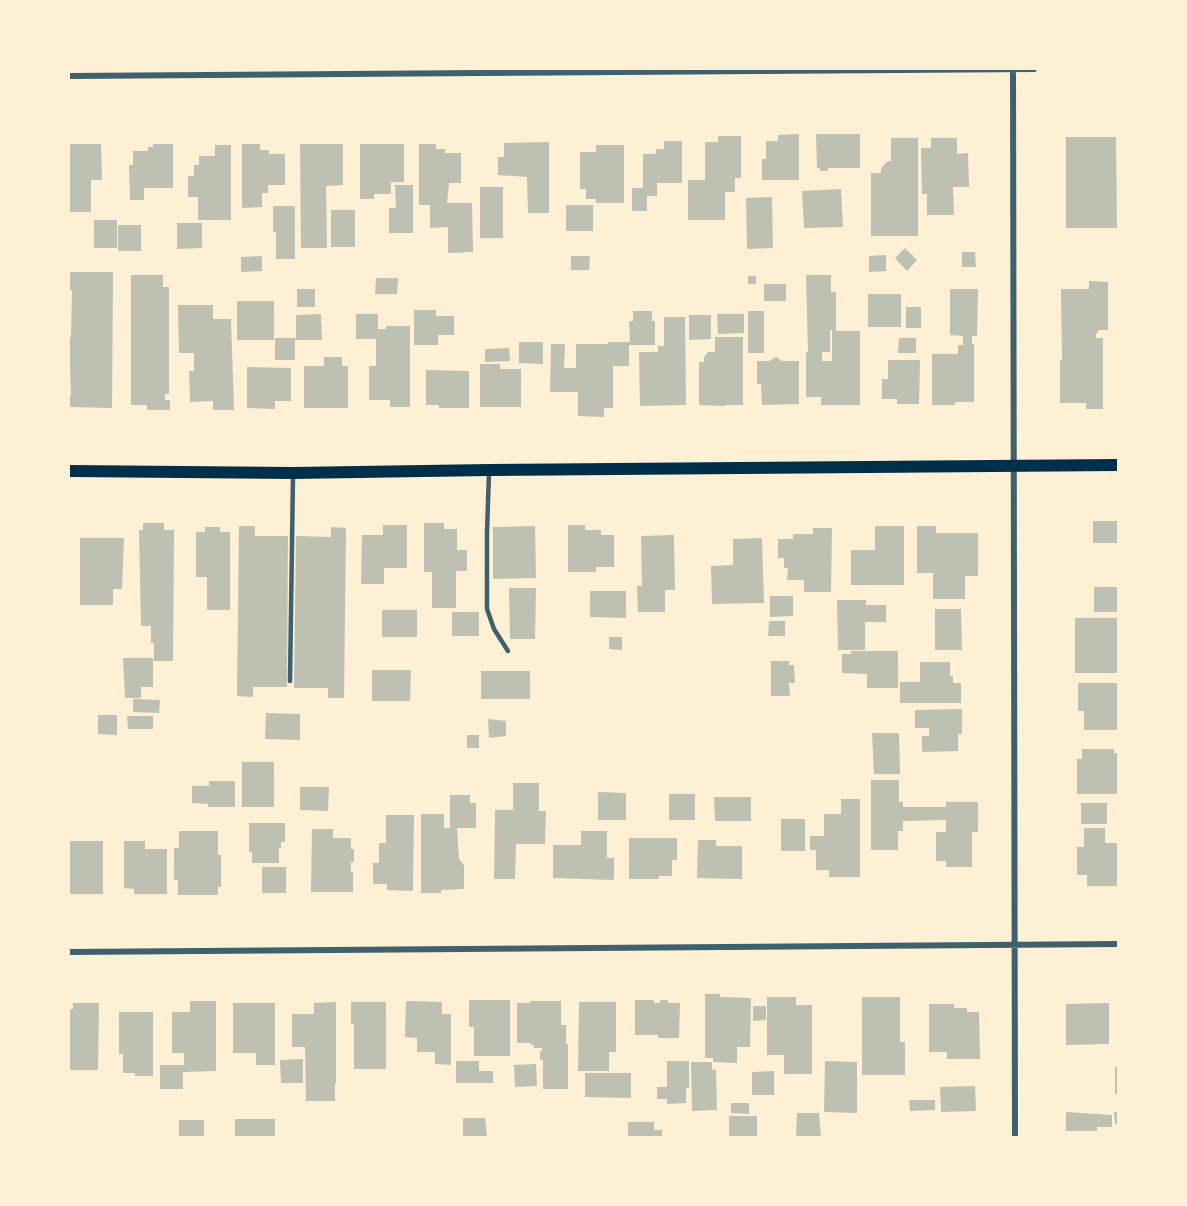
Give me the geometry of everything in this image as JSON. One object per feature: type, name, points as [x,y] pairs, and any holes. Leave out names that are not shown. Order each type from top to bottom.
[{"type":"main road","points":[[69,471],[293,473],[1118,465]]},
{"type":"street","points":[[1013,69],[1015,1137]]},
{"type":"street","points":[[69,76],[1034,69]]},
{"type":"street","points":[[69,952],[1118,944]]},
{"type":"lane","points":[[489,470],[487,609],[494,629],[508,651]]},
{"type":"lane","points":[[290,681],[293,473]]},
{"type":"building","points":[[799,134],[799,180],[762,180],[762,159],[766,159],[766,141],[778,141],[778,135]]},
{"type":"building","points":[[816,134],[860,134],[860,168],[828,168],[828,171],[820,171],[820,168],[817,168]]},
{"type":"building","points":[[718,136],[741,136],[741,178],[735,178],[735,192],[725,192],[725,220],[688,220],[688,180],[705,180],[705,142],[718,142]]},
{"type":"building","points":[[1066,137],[1116,137],[1117,228],[1066,228]]},
{"type":"building","points":[[891,138],[918,138],[918,236],[871,236],[871,173],[881,173],[881,168],[891,161]]},
{"type":"building","points":[[931,138],[957,138],[957,154],[968,153],[969,187],[953,187],[954,215],[927,215],[927,194],[922,194],[921,148],[931,148]]},
{"type":"building","points":[[664,141],[682,141],[682,183],[657,183],[657,196],[647,196],[647,211],[632,211],[632,188],[643,188],[643,154],[656,154],[656,149],[664,149]]},
{"type":"building","points":[[549,142],[549,213],[528,213],[527,177],[498,175],[498,157],[504,157],[504,143]]},
{"type":"building","points":[[69,144],[101,144],[102,180],[91,180],[91,212],[69,212]]},
{"type":"building","points":[[153,144],[173,144],[173,188],[144,188],[144,200],[130,200],[129,165],[133,165],[133,151],[148,151],[148,147],[153,147]]},
{"type":"building","points":[[242,144],[260,144],[260,150],[269,150],[269,154],[285,154],[285,185],[268,185],[268,193],[262,193],[262,207],[242,208]]},
{"type":"building","points":[[300,144],[343,144],[343,185],[326,186],[327,248],[301,248]]},
{"type":"building","points":[[360,144],[404,144],[404,182],[391,182],[391,194],[374,194],[374,199],[360,199]]},
{"type":"building","points":[[419,144],[436,144],[436,149],[445,149],[445,153],[461,153],[461,183],[449,183],[447,203],[472,203],[473,252],[448,253],[448,227],[430,228],[430,205],[419,205]]},
{"type":"building","points":[[215,145],[231,145],[231,220],[198,220],[198,197],[188,197],[188,176],[194,176],[194,165],[199,165],[199,156],[215,156]]},
{"type":"building","points":[[596,145],[624,145],[624,203],[596,203],[596,199],[586,199],[586,189],[580,189],[580,152],[596,152]]},
{"type":"building","points":[[395,185],[413,185],[413,233],[389,233],[389,208],[396,208]]},
{"type":"building","points":[[480,187],[503,187],[503,238],[480,238]]},
{"type":"building","points":[[841,189],[843,227],[804,228],[802,191]]},
{"type":"building","points":[[772,197],[773,248],[747,249],[746,198]]},
{"type":"building","points":[[566,205],[593,205],[593,231],[566,231]]},
{"type":"building","points":[[273,206],[295,206],[295,259],[276,259]]},
{"type":"building","points":[[331,210],[355,210],[355,247],[331,247]]},
{"type":"building","points":[[94,220],[117,220],[117,248],[94,248]]},
{"type":"building","points":[[177,223],[202,223],[202,248],[177,249]]},
{"type":"building","points":[[118,225],[141,225],[141,251],[118,251]]},
{"type":"building","points":[[905,248],[917,260],[907,271],[895,258]]},
{"type":"building","points":[[962,252],[975,252],[976,267],[962,267]]},
{"type":"building","points":[[886,255],[886,271],[869,272],[869,256]]},
{"type":"building","points":[[262,256],[262,271],[241,272],[241,257]]},
{"type":"building","points":[[571,256],[590,256],[589,270],[571,270]]},
{"type":"building","points":[[69,272],[113,272],[112,408],[69,407],[69,395],[71,395],[69,336],[71,337],[72,290],[69,290]]},
{"type":"building","points":[[131,275],[163,275],[163,287],[169,287],[169,394],[165,394],[165,400],[170,400],[170,410],[147,410],[147,405],[131,405]]},
{"type":"building","points":[[806,275],[831,275],[831,292],[836,292],[836,331],[860,331],[860,405],[821,405],[821,397],[806,397],[806,352],[808,352]],"holes":[[[830,330],[832,330],[832,361],[822,361],[822,352],[830,352]]]},
{"type":"building","points":[[748,276],[756,276],[756,284],[748,284]]},
{"type":"building","points":[[376,278],[398,278],[397,294],[375,294]]},
{"type":"building","points":[[1089,281],[1108,282],[1108,330],[1098,330],[1096,333],[1096,338],[1103,338],[1103,409],[1086,409],[1086,403],[1060,403],[1061,289],[1089,289]]},
{"type":"building","points":[[764,284],[786,284],[786,301],[764,301]]},
{"type":"building","points":[[297,289],[315,289],[315,307],[297,307]]},
{"type":"building","points":[[950,289],[978,289],[977,336],[972,336],[974,402],[932,405],[932,354],[958,354],[958,345],[963,345],[963,336],[950,335]]},
{"type":"building","points":[[868,294],[901,294],[901,327],[868,327]]},
{"type":"building","points":[[237,301],[274,301],[274,340],[237,340]]},
{"type":"building","points":[[178,305],[213,305],[213,319],[231,319],[234,410],[213,410],[213,401],[190,402],[189,371],[194,371],[194,353],[179,353]]},
{"type":"building","points":[[906,307],[921,307],[921,328],[906,328]]},
{"type":"building","points":[[414,310],[436,310],[436,316],[454,316],[454,335],[438,335],[438,345],[414,345]]},
{"type":"building","points":[[633,311],[652,311],[652,321],[655,321],[655,345],[629,345],[629,366],[613,366],[613,408],[604,408],[604,417],[578,416],[578,392],[550,392],[551,344],[565,344],[564,368],[576,368],[576,344],[630,342],[629,321],[633,321]]},
{"type":"building","points":[[748,311],[764,311],[764,353],[748,353]]},
{"type":"building","points":[[321,314],[322,340],[295,340],[295,360],[275,360],[275,338],[296,338],[296,315]]},
{"type":"building","points":[[356,314],[378,314],[378,329],[386,329],[386,326],[410,326],[410,407],[390,407],[390,400],[369,400],[369,366],[376,366],[376,339],[356,339]]},
{"type":"building","points":[[717,314],[744,314],[744,333],[718,334]]},
{"type":"building","points":[[689,315],[711,315],[711,339],[689,340]]},
{"type":"building","points":[[664,317],[685,317],[686,405],[640,406],[639,352],[658,352],[658,346],[664,346]]},
{"type":"building","points":[[715,337],[743,337],[743,405],[699,405],[699,362],[704,362],[704,357],[708,352],[715,352]]},
{"type":"building","points":[[899,338],[916,338],[916,353],[898,353]]},
{"type":"building","points":[[519,342],[543,342],[543,364],[519,363]]},
{"type":"building","points":[[509,348],[510,361],[485,362],[485,349]]},
{"type":"building","points":[[324,357],[342,357],[342,366],[348,366],[348,408],[304,408],[304,366],[324,366]]},
{"type":"building","points":[[776,357],[782,361],[799,361],[799,404],[762,405],[761,384],[757,384],[757,361],[769,361]]},
{"type":"building","points":[[888,360],[920,360],[919,404],[897,404],[897,399],[882,399],[882,379],[888,379]]},
{"type":"building","points":[[480,364],[500,364],[500,369],[521,369],[521,407],[480,407]]},
{"type":"building","points":[[247,367],[291,368],[291,401],[275,401],[275,409],[247,408]]},
{"type":"building","points":[[426,370],[469,371],[469,408],[439,408],[439,405],[426,405]]},
{"type":"building","points":[[1093,521],[1118,521],[1118,543],[1093,543]]},
{"type":"building","points":[[143,523],[164,523],[164,530],[174,530],[173,661],[154,661],[151,626],[141,626],[139,530],[143,530]]},
{"type":"building","points":[[424,523],[444,523],[444,529],[457,529],[457,550],[467,550],[467,571],[456,571],[456,608],[432,608],[432,572],[424,572]]},
{"type":"building","points":[[383,525],[407,525],[407,568],[384,568],[384,584],[361,584],[362,535],[383,535]]},
{"type":"building","points":[[568,525],[585,525],[585,530],[601,530],[601,535],[614,535],[614,567],[596,567],[596,572],[568,572]]},
{"type":"building","points":[[239,526],[255,526],[255,536],[288,536],[287,687],[253,687],[253,697],[237,696]]},
{"type":"building","points":[[535,526],[536,578],[493,579],[493,527]]},
{"type":"building","points":[[875,526],[904,526],[904,585],[851,585],[851,550],[875,550]]},
{"type":"building","points":[[917,526],[936,526],[936,533],[978,533],[978,576],[965,576],[965,599],[933,599],[933,573],[917,573]]},
{"type":"building","points":[[205,527],[220,527],[220,532],[230,532],[230,610],[207,610],[207,577],[196,577],[196,532],[205,532]]},
{"type":"building","points":[[331,527],[346,528],[344,698],[328,698],[328,688],[294,688],[296,536],[331,537]]},
{"type":"building","points":[[813,528],[832,528],[831,592],[804,592],[804,580],[787,580],[788,568],[784,568],[784,558],[778,558],[778,539],[793,539],[793,534],[813,534]]},
{"type":"building","points":[[674,535],[675,590],[665,590],[665,612],[638,612],[637,586],[642,586],[641,536]]},
{"type":"building","points":[[80,538],[124,538],[122,589],[113,589],[113,605],[80,605]]},
{"type":"building","points":[[762,538],[764,603],[712,604],[711,566],[733,565],[733,539]]},
{"type":"building","points":[[1094,587],[1118,587],[1118,612],[1094,612]]},
{"type":"building","points":[[509,588],[536,588],[535,639],[510,639]]},
{"type":"building","points":[[590,591],[626,591],[626,618],[590,617]]},
{"type":"building","points":[[770,596],[793,596],[793,616],[770,617]]},
{"type":"building","points":[[837,600],[866,600],[866,605],[886,605],[886,622],[865,622],[865,650],[838,650]]},
{"type":"building","points":[[935,609],[961,609],[962,650],[935,650]]},
{"type":"building","points":[[382,610],[417,610],[417,637],[382,637]]},
{"type":"building","points":[[452,612],[479,612],[479,636],[452,636]]},
{"type":"building","points":[[1075,618],[1118,618],[1118,673],[1075,673]]},
{"type":"building","points":[[769,621],[785,621],[785,636],[768,636]]},
{"type":"building","points":[[609,637],[622,637],[622,650],[609,649]]},
{"type":"building","points":[[851,651],[898,651],[898,688],[867,688],[867,674],[842,673],[842,654],[851,654]]},
{"type":"building","points":[[123,658],[153,658],[153,687],[141,687],[141,698],[125,698]]},
{"type":"building","points":[[771,661],[789,661],[789,665],[794,665],[795,683],[789,683],[790,696],[771,696]]},
{"type":"building","points":[[920,662],[950,662],[950,676],[953,676],[953,683],[961,683],[961,703],[900,703],[900,682],[920,682]]},
{"type":"building","points":[[372,670],[411,670],[410,701],[372,701]]},
{"type":"building","points":[[481,671],[530,671],[530,699],[481,699]]},
{"type":"building","points":[[1078,683],[1118,683],[1118,730],[1084,730],[1084,711],[1078,711]]},
{"type":"building","points":[[133,699],[160,700],[159,713],[133,712]]},
{"type":"building","points":[[962,709],[962,734],[958,734],[958,751],[922,752],[922,736],[929,736],[929,728],[915,728],[915,710]]},
{"type":"building","points":[[266,713],[300,714],[300,740],[265,739]]},
{"type":"building","points":[[98,715],[117,715],[117,735],[98,734]]},
{"type":"building","points":[[127,716],[153,716],[153,729],[128,729]]},
{"type":"building","points":[[488,719],[506,721],[506,736],[489,738]]},
{"type":"building","points":[[872,733],[899,733],[900,774],[874,774]]},
{"type":"building","points":[[467,735],[479,735],[479,748],[467,748]]},
{"type":"building","points":[[1082,749],[1114,749],[1114,753],[1118,753],[1118,794],[1077,794],[1077,759],[1082,759]]},
{"type":"building","points":[[242,762],[274,762],[274,807],[242,807]]},
{"type":"building","points":[[871,780],[899,780],[899,802],[903,802],[903,807],[946,807],[946,802],[978,802],[978,832],[972,832],[972,867],[946,867],[946,861],[936,861],[936,832],[946,832],[946,820],[903,821],[903,831],[898,831],[898,850],[871,850]]},
{"type":"building","points":[[209,781],[235,781],[235,807],[208,807],[208,804],[192,803],[192,786],[209,786]]},
{"type":"building","points":[[513,783],[539,783],[539,811],[546,811],[545,844],[516,844],[515,879],[494,879],[495,810],[513,810]]},
{"type":"building","points":[[300,787],[329,787],[328,811],[300,810]]},
{"type":"building","points":[[598,792],[626,793],[626,820],[598,820]]},
{"type":"building","points":[[669,794],[695,794],[695,820],[669,820]]},
{"type":"building","points":[[450,795],[470,795],[470,803],[476,803],[476,828],[457,828],[459,859],[464,865],[464,889],[441,890],[441,893],[421,893],[421,814],[444,814],[444,828],[450,828]]},
{"type":"building","points":[[714,797],[751,797],[751,821],[715,821]]},
{"type":"building","points":[[841,799],[860,799],[860,877],[829,877],[829,870],[816,870],[816,850],[810,850],[810,836],[824,836],[824,814],[841,814]]},
{"type":"building","points":[[1081,803],[1107,803],[1107,824],[1081,824]]},
{"type":"building","points":[[386,815],[414,815],[413,891],[387,890],[387,884],[373,884],[373,863],[379,863],[379,843],[386,843]]},
{"type":"building","points":[[781,819],[805,819],[805,851],[781,851]]},
{"type":"building","points":[[249,823],[285,823],[285,842],[281,842],[281,848],[279,848],[279,863],[252,863],[252,852],[249,852]]},
{"type":"building","points":[[1084,828],[1105,828],[1105,843],[1118,843],[1118,886],[1087,886],[1087,875],[1077,875],[1077,847],[1084,847]]},
{"type":"building","points":[[312,829],[333,829],[333,838],[351,838],[351,849],[354,849],[354,862],[351,862],[353,892],[311,892]]},
{"type":"building","points":[[179,831],[218,831],[221,887],[218,887],[218,895],[178,895],[178,880],[174,880],[174,848],[179,848]]},
{"type":"building","points":[[581,831],[607,831],[607,858],[614,858],[614,880],[553,878],[553,845],[581,845]]},
{"type":"building","points":[[629,838],[677,838],[677,860],[672,860],[672,876],[659,876],[659,879],[629,879]]},
{"type":"building","points":[[698,840],[716,840],[716,846],[742,846],[742,879],[697,878]]},
{"type":"building","points":[[69,841],[103,841],[103,894],[69,894]]},
{"type":"building","points":[[124,841],[145,841],[145,849],[167,849],[167,894],[134,894],[134,889],[124,888]]},
{"type":"building","points":[[262,867],[286,867],[286,893],[262,893]]},
{"type":"building","points":[[705,994],[751,998],[750,1047],[737,1047],[737,1063],[713,1062],[713,1058],[705,1058]]},
{"type":"building","points":[[767,997],[796,997],[796,1005],[812,1005],[812,1074],[784,1074],[784,1055],[767,1055]]},
{"type":"building","points":[[862,997],[900,997],[900,1042],[905,1042],[905,1075],[862,1075]]},
{"type":"building","points":[[469,1000],[510,1000],[510,1056],[474,1056],[474,1027],[469,1027]]},
{"type":"building","points":[[635,1000],[654,1000],[654,1003],[660,1003],[660,1000],[668,1000],[668,1003],[680,1003],[679,1038],[635,1035]]},
{"type":"building","points":[[190,1001],[216,1001],[216,1071],[183,1072],[183,1089],[160,1089],[160,1065],[184,1065],[184,1053],[172,1053],[172,1012],[190,1012]]},
{"type":"building","points":[[406,1001],[442,1002],[442,1014],[451,1014],[451,1065],[435,1064],[435,1052],[417,1052],[417,1038],[405,1037]]},
{"type":"building","points":[[530,1001],[561,1001],[561,1025],[566,1025],[566,1044],[568,1044],[568,1089],[543,1089],[543,1060],[540,1060],[542,1048],[534,1048],[531,1043],[517,1043],[517,1003],[530,1003]]},
{"type":"building","points":[[336,1002],[335,1101],[306,1101],[305,1047],[292,1047],[292,1014],[314,1014],[314,1003]]},
{"type":"building","points":[[351,1002],[386,1002],[386,1069],[354,1069],[354,1024],[351,1024]]},
{"type":"building","points":[[579,1002],[616,1002],[616,1052],[609,1052],[609,1071],[578,1071]]},
{"type":"building","points":[[73,1003],[99,1003],[98,1070],[69,1070],[69,1009],[73,1009]]},
{"type":"building","points":[[233,1003],[275,1003],[275,1065],[256,1065],[256,1053],[233,1053]]},
{"type":"building","points":[[1109,1003],[1109,1044],[1066,1045],[1066,1004]]},
{"type":"building","points":[[929,1004],[954,1004],[954,1008],[967,1008],[967,1012],[979,1012],[980,1059],[947,1059],[947,1052],[929,1052]]},
{"type":"building","points":[[753,1006],[766,1006],[766,1020],[753,1021]]},
{"type":"building","points":[[119,1012],[153,1012],[153,1076],[123,1073],[123,1054],[119,1054]]},
{"type":"building","points":[[303,1059],[303,1083],[281,1083],[280,1060]]},
{"type":"building","points":[[456,1061],[479,1061],[479,1071],[493,1071],[493,1083],[456,1083]]},
{"type":"building","points":[[667,1061],[689,1061],[689,1088],[686,1088],[686,1103],[667,1104],[667,1099],[657,1099],[657,1087],[667,1087]]},
{"type":"building","points":[[825,1061],[857,1062],[857,1113],[824,1112]]},
{"type":"building","points":[[691,1062],[712,1062],[712,1070],[716,1069],[717,1110],[692,1111]]},
{"type":"building","points":[[536,1064],[537,1086],[515,1087],[514,1065]]},
{"type":"building","points":[[1115,1067],[1118,1067],[1118,1094],[1115,1094]]},
{"type":"building","points":[[774,1071],[774,1095],[752,1095],[752,1072]]},
{"type":"building","points":[[585,1073],[631,1073],[631,1098],[585,1097]]},
{"type":"building","points":[[975,1086],[976,1111],[941,1112],[940,1087]]},
{"type":"building","points":[[909,1100],[935,1100],[935,1110],[910,1111]]},
{"type":"building","points":[[731,1103],[749,1103],[749,1114],[731,1113]]},
{"type":"building","points":[[1066,1112],[1112,1115],[1112,1127],[1097,1127],[1097,1131],[1066,1131]]},
{"type":"building","points":[[1114,1112],[1118,1112],[1118,1124],[1115,1124]]},
{"type":"building","points":[[797,1113],[819,1113],[821,1137],[796,1137]]},
{"type":"building","points":[[729,1116],[757,1116],[757,1137],[729,1137]]},
{"type":"building","points":[[463,1118],[485,1118],[487,1137],[463,1137]]},
{"type":"building","points":[[235,1119],[275,1119],[275,1137],[235,1137]]},
{"type":"building","points":[[179,1120],[204,1120],[204,1137],[179,1137]]},
{"type":"building","points":[[628,1122],[654,1122],[654,1130],[662,1130],[662,1137],[628,1137]]}]
